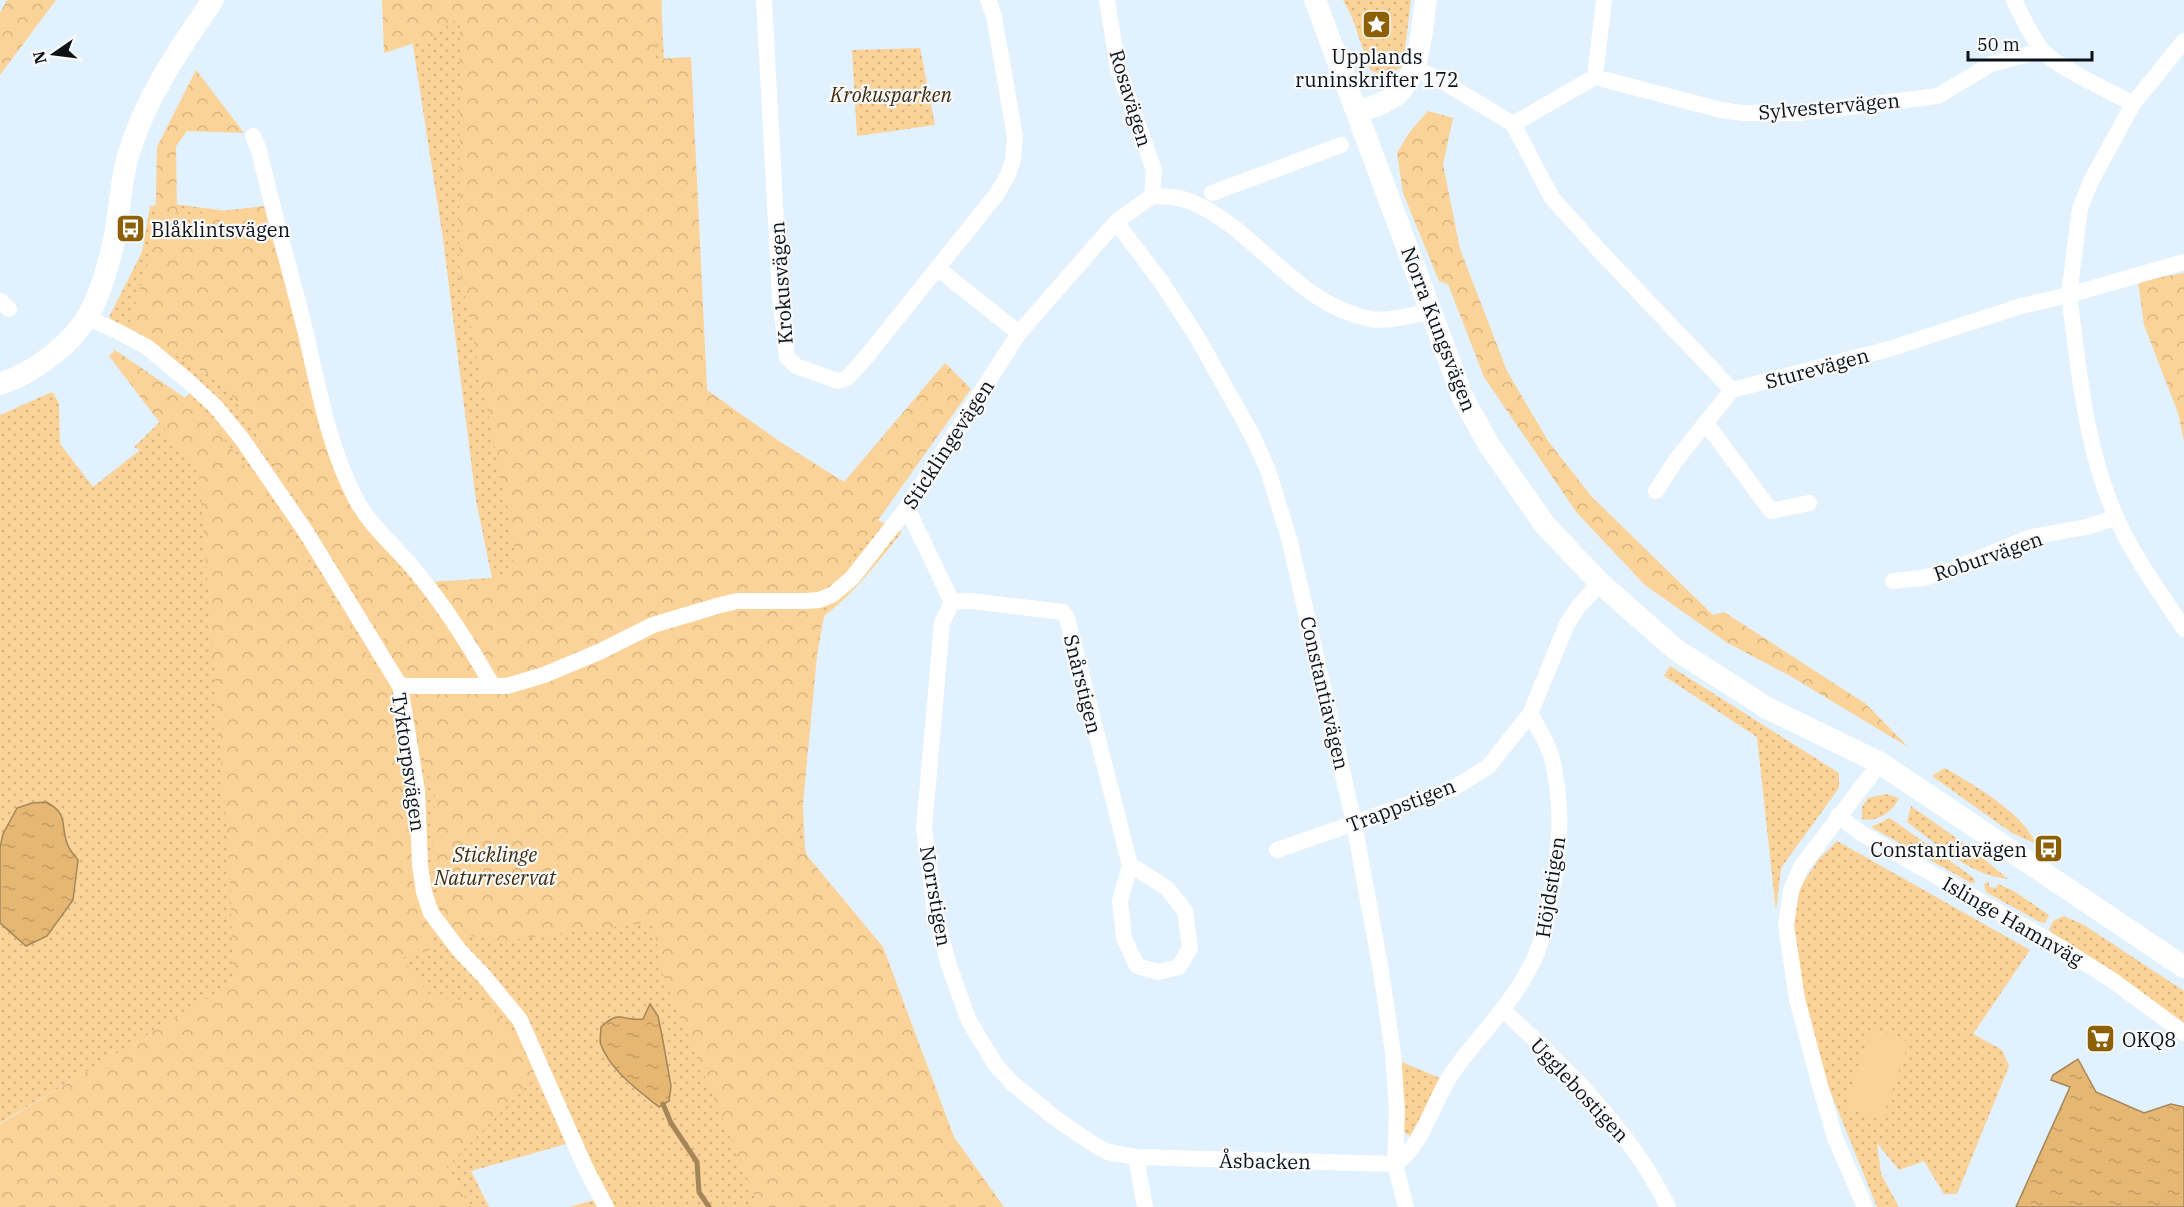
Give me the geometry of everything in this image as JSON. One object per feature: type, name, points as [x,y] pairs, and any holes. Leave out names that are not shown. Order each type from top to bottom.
[{"type":"main road","points":[[0,384],[28,371],[52,356],[87,318],[100,287],[114,241],[128,157],[150,99],[184,42],[213,0]]},
{"type":"main road","name":"Norra Kungsvägen","points":[[1315,0],[1463,398],[1489,445],[1545,525],[1600,583],[1675,649],[1758,703],[1880,763],[2184,967]]},
{"type":"main road","points":[[1357,111],[1391,99],[1404,87],[1414,68],[1426,0]]},
{"type":"street","name":"Krokusvägen","points":[[764,0],[780,296],[787,357],[796,366],[838,381],[847,378],[996,195],[1008,175],[1013,159],[1015,136],[994,16],[988,0]]},
{"type":"street","name":"Rosavägen","points":[[1107,0],[1118,68],[1154,170],[1152,196]]},
{"type":"street","points":[[1513,124],[1595,77],[1604,0]]},
{"type":"street","points":[[2014,0],[2042,51],[2058,63],[2133,104]]},
{"type":"street","points":[[2184,41],[2133,104],[2092,179],[2080,208],[2069,295],[2091,439],[2104,488],[2130,544],[2184,628]]},
{"type":"street","name":"Sylvestervägen","points":[[1595,77],[1721,110],[1742,113],[1799,113],[1938,96],[1991,64],[2042,51]]},
{"type":"street","points":[[1414,68],[1442,81],[1513,124],[1552,198],[1732,390],[1676,460],[1656,491]]},
{"type":"street","points":[[253,136],[326,421],[340,467],[357,501],[374,526],[431,590],[467,641],[492,686]]},
{"type":"street","points":[[1212,193],[1341,145]]},
{"type":"street","points":[[1152,196],[1187,201],[1220,218],[1315,296],[1337,308],[1373,320],[1408,317],[1430,311]]},
{"type":"street","name":"Sticklingevägen","points":[[400,686],[507,686],[544,675],[653,625],[717,606],[737,601],[812,600],[832,595],[852,578],[907,508],[1019,333],[1116,222],[1152,196]]},
{"type":"street","name":"Constantiavägen","points":[[1116,222],[1161,280],[1196,335],[1252,435],[1268,470],[1290,542],[1354,823],[1393,1053],[1397,1111],[1395,1164],[1406,1207]]},
{"type":"street","name":"Sturevägen","points":[[1732,390],[1889,349],[2021,306],[2069,295],[2184,262]]},
{"type":"street","points":[[937,268],[1019,333]]},
{"type":"street","name":"Tyktorpsvägen","points":[[87,318],[147,347],[189,381],[216,407],[242,440],[306,532],[400,686],[417,792],[420,865],[424,892],[431,913],[452,942],[520,1020],[585,1167],[606,1207]]},
{"type":"street","points":[[1706,423],[1771,511],[1809,503]]},
{"type":"street","points":[[907,508],[952,602]]},
{"type":"street","name":"Roburvägen","points":[[1893,581],[1923,578],[1949,571],[2031,537],[2086,527],[2116,518]]},
{"type":"street","name":"Trappstigen","points":[[1277,850],[1452,789],[1488,767],[1530,714],[1567,624],[1578,607],[1600,583]]},
{"type":"street","name":"Snårstigen","points":[[952,602],[971,601],[1063,612],[1067,618],[1130,864],[1120,901],[1124,939],[1137,966],[1158,972],[1179,967],[1190,948],[1185,911],[1167,888],[1130,864]]},
{"type":"street","name":"Norrstigen","points":[[952,602],[942,623],[924,828],[935,913],[949,966],[969,1021],[995,1065],[1011,1082],[1055,1118],[1093,1144],[1108,1152],[1136,1157]]},
{"type":"street","name":"Höjdstigen","points":[[1395,1164],[1413,1149],[1434,1104],[1452,1074],[1503,1010],[1530,968],[1541,945],[1556,874],[1560,841],[1560,808],[1550,751],[1530,714]]},
{"type":"street","points":[[1865,1207],[1835,1138],[1819,1082],[1797,999],[1786,925],[1791,891],[1802,867],[1838,816],[1880,763]]},
{"type":"street","name":"Islinge Hamnväg","points":[[1838,816],[1861,833],[2060,947],[2112,980],[2184,1033]]},
{"type":"street","name":"Ugglebostigen","points":[[1503,1010],[1577,1081],[1623,1133],[1668,1207]]},
{"type":"street","points":[[1136,1157],[1145,1207]]},
{"type":"street","name":"Åsbacken","points":[[1136,1157],[1395,1164]]},
{"type":"green space","points":[[7,0],[56,0],[0,75],[0,13]]},
{"type":"green space","points":[[382,0],[662,0],[655,59],[691,57],[707,390],[779,441],[844,482],[945,363],[971,389],[837,578],[821,613],[799,846],[883,947],[954,1137],[1004,1207],[759,1207],[663,975],[653,922],[501,941],[448,932],[431,867],[435,796],[391,651],[226,386],[129,326],[155,236],[157,147],[196,70],[244,133],[187,131],[176,146],[177,216],[264,206],[331,462],[357,516],[417,589],[438,582],[489,580],[504,573],[516,556],[459,266],[460,16],[433,37],[384,53]]},
{"type":"green space","name":"Sticklinge Naturreservat","points":[[406,0],[661,0],[683,442],[861,512],[902,532],[856,587],[824,616],[809,700],[801,772],[805,848],[822,928],[985,1207],[570,1207],[594,1200],[566,1144],[471,1171],[489,1207],[0,1207],[88,1071],[0,1123],[0,415],[52,392],[59,403],[60,444],[93,487],[140,450],[134,447],[190,393],[109,317],[142,252],[150,206],[173,204],[265,216],[285,279],[326,443],[415,583],[492,578],[476,500],[443,239]]},
{"type":"green space","points":[[1343,0],[1411,0],[1403,66],[1386,77],[1370,70],[1352,17]]},
{"type":"green space","name":"Krokusparken","points":[[920,48],[935,125],[857,136],[852,50]]},
{"type":"green space","points":[[1428,111],[1453,118],[1443,164],[1460,249],[1507,371],[1548,441],[1592,497],[1713,615],[1724,612],[1866,704],[1908,747],[1792,677],[1726,642],[1645,585],[1577,513],[1484,377],[1448,284],[1439,281],[1403,193],[1397,153],[1409,133]]},
{"type":"green space","points":[[2184,273],[2184,441],[2178,413],[2144,325],[2138,281]]},
{"type":"green space","points":[[115,350],[197,406],[261,486],[391,691],[409,800],[413,881],[437,948],[402,958],[431,997],[488,1002],[539,1074],[447,1167],[471,1207],[0,1207],[0,1124],[233,983],[230,875],[199,474],[109,356]]},
{"type":"green space","points":[[1670,666],[1839,773],[1839,788],[1781,868],[1776,911],[1757,737],[1664,676]]},
{"type":"green space","points":[[1945,768],[2009,811],[2029,832],[2036,844],[2012,833],[1932,776]]},
{"type":"green space","points":[[1886,794],[1899,798],[1893,807],[1879,818],[1862,819],[1862,807],[1868,798]]},
{"type":"green space","points":[[1911,806],[1973,850],[2008,879],[1981,872],[1942,849],[1907,822]]},
{"type":"green space","points":[[1890,818],[1971,876],[1975,880],[1974,883],[1871,827]]},
{"type":"green space","points":[[1837,841],[2030,950],[1973,1034],[2002,1050],[2009,1066],[1957,1194],[1944,1194],[1924,1161],[1899,1170],[1877,1143],[1881,1174],[1899,1207],[1877,1207],[1826,1081],[1797,978],[1792,927],[1800,887],[1818,860]]},
{"type":"green space","points":[[1989,881],[1989,887],[1996,888],[1998,884],[2012,890],[2049,915],[2045,923],[1986,892],[1984,884]]},
{"type":"green space","points":[[2064,916],[2084,925],[2184,991],[2184,1024],[2052,933],[2049,929],[2053,921]]},
{"type":"green space","points":[[1872,1029],[1909,1042],[1882,1120],[1845,1107]]},
{"type":"green space","points":[[1402,1062],[1442,1079],[1412,1137],[1402,1131]]},
{"type":"water","points":[[46,802],[61,815],[68,846],[78,860],[73,900],[47,936],[26,946],[0,923],[0,848],[3,834],[17,808],[32,803]]},
{"type":"water","points":[[650,1004],[658,1016],[671,1086],[669,1101],[659,1107],[618,1072],[600,1041],[601,1027],[608,1021],[618,1017],[643,1019]]},
{"type":"water","points":[[2078,1059],[2096,1092],[2144,1113],[2171,1104],[2184,1107],[2184,1207],[2016,1207],[2070,1087],[2051,1080],[2053,1075]]},
{"type":"waterway","points":[[663,1104],[671,1123],[697,1162],[699,1192],[709,1207]]},
{"type":"place","name":"Upplands runinskrifter 172","points":[[1377,25]]},
{"type":"place","name":"Blåklintsvägen","points":[[130,229]]},
{"type":"place","name":"Constantiavägen","points":[[2048,849]]},
{"type":"place","name":"OKQ8","points":[[2101,1039]]}]
